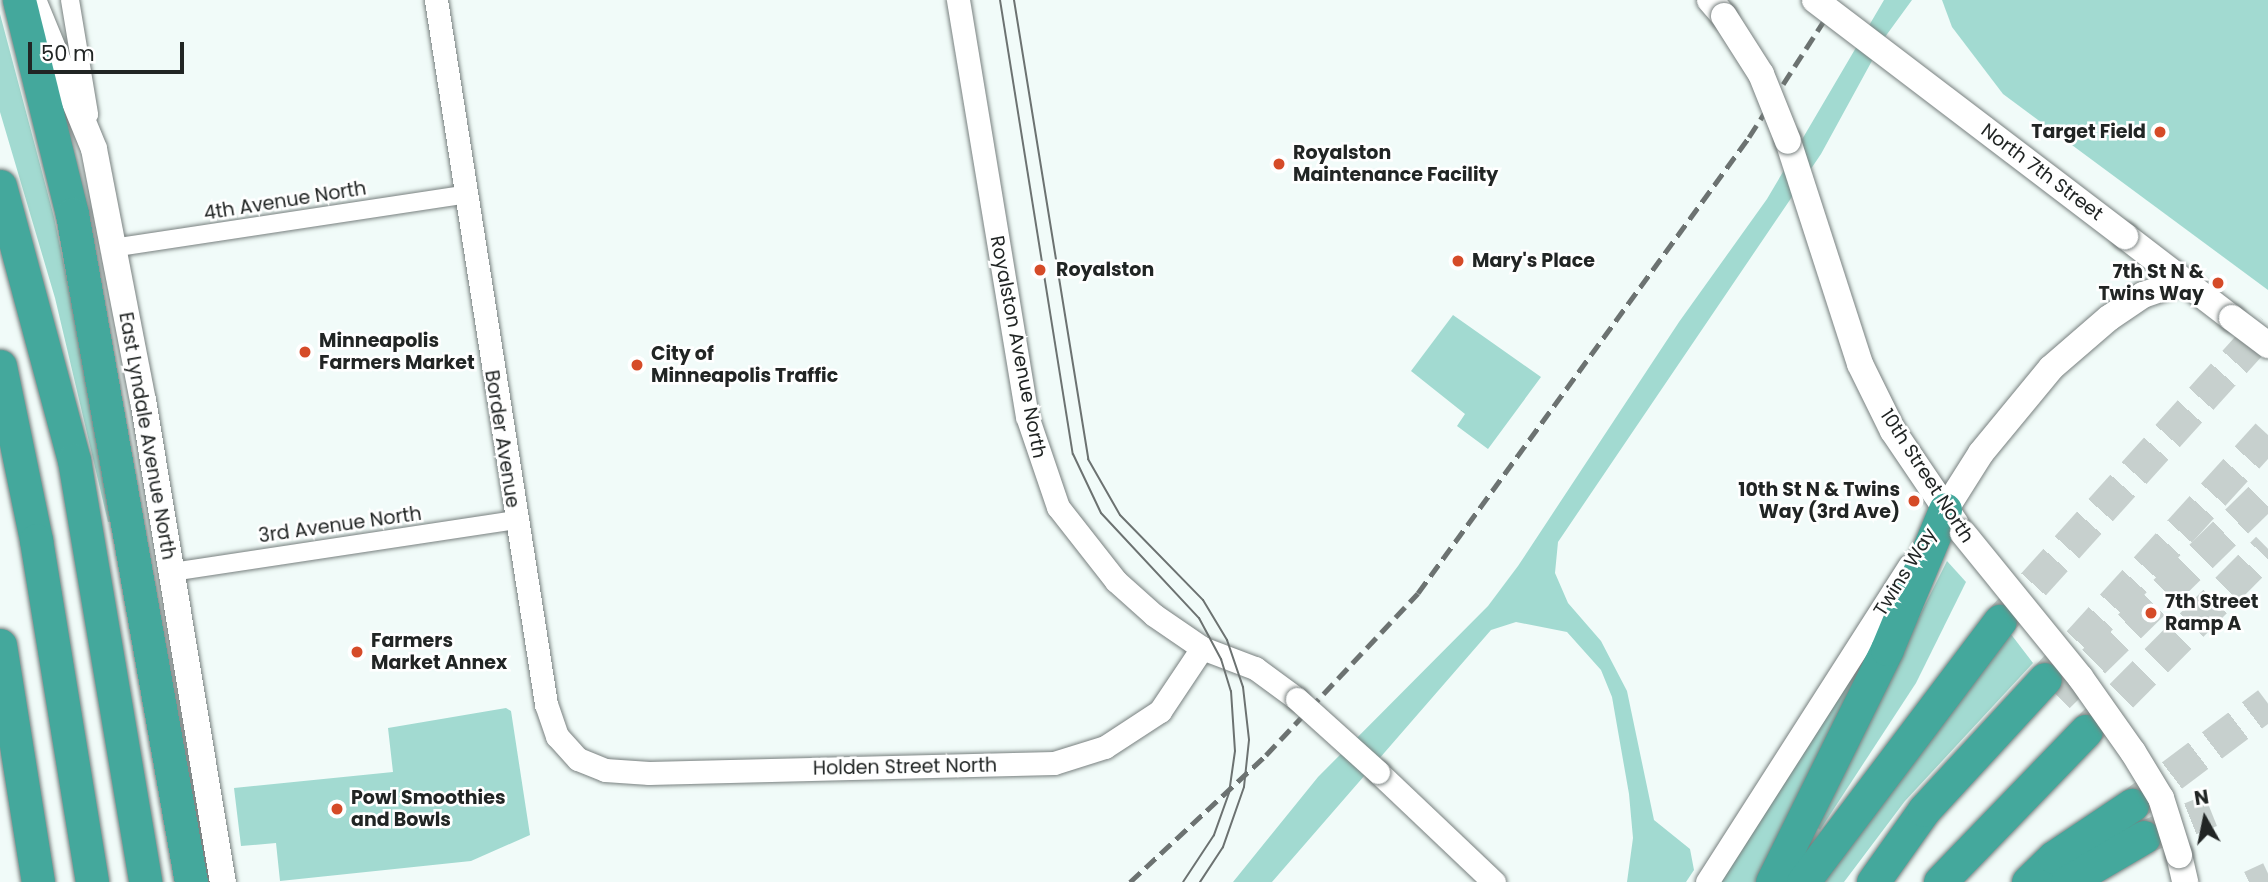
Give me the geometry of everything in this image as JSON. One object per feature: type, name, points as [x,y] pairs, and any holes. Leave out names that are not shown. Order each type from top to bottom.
[{"type":"highway","points":[[19,0],[72,214],[191,882]]},
{"type":"highway","points":[[0,186],[61,412],[103,613],[145,882]]},
{"type":"highway","points":[[0,366],[92,882]]},
{"type":"highway","points":[[1772,882],[1887,649],[1954,521]]},
{"type":"highway","points":[[1803,882],[2000,621]]},
{"type":"highway","points":[[0,645],[38,882]]},
{"type":"highway","points":[[1875,882],[1924,810],[2052,687]]},
{"type":"highway","points":[[1940,882],[2086,731]]},
{"type":"highway","points":[[2028,882],[2054,858],[2132,805]]},
{"type":"highway","points":[[2067,882],[2144,836]]},
{"type":"main road","name":"East Lyndale Avenue North","points":[[33,0],[94,149],[172,572],[223,882]]},
{"type":"main road","name":"10th Street North","points":[[1710,0],[1761,74],[1788,141],[1860,363],[1893,431],[1954,521],[2080,677],[2133,752],[2161,798],[2185,882]]},
{"type":"main road","name":"North 7th Street","points":[[1815,0],[2125,236],[2181,282],[2268,345]]},
{"type":"main road","name":"Twins Way","points":[[1954,521],[1981,453],[2051,368],[2120,310],[2143,295],[2181,282]]},
{"type":"street","points":[[70,0],[94,149]]},
{"type":"street","name":"Border Avenue","points":[[436,0],[464,195],[546,704],[566,748]]},
{"type":"street","name":"Royalston Avenue North","points":[[958,0],[1019,372],[1044,476],[1074,532],[1116,581],[1154,615],[1202,648],[1255,668],[1297,699],[1378,772],[1486,878]]},
{"type":"street","name":"4th Avenue North","points":[[112,248],[464,195]]},
{"type":"street","name":"3rd Avenue North","points":[[172,572],[515,520]]},
{"type":"street","name":"Twins Way","points":[[1707,882],[1954,521]]},
{"type":"street","name":"Holden Street North","points":[[566,748],[578,760],[605,770],[648,773],[1054,763],[1105,747],[1160,711],[1202,648]]},
{"type":"green space","points":[[1884,0],[1912,0],[1885,37],[1821,154],[1558,542],[1555,573],[1568,603],[1601,641],[1627,691],[1654,820],[1690,849],[1694,870],[1686,882],[1627,882],[1633,838],[1629,794],[1612,697],[1601,670],[1567,632],[1516,622],[1491,630],[1272,882],[1233,882],[1318,777],[1488,606],[1518,566],[1679,322],[1767,199]]},
{"type":"green space","name":"Target Field","points":[[1942,0],[2268,0],[2268,290],[2003,94],[1952,27]]},
{"type":"green space","points":[[0,14],[54,217],[117,520],[108,522],[55,298],[0,112]]},
{"type":"green space","points":[[1453,315],[1541,377],[1488,449],[1457,426],[1465,414],[1411,371]]},
{"type":"green space","points":[[1947,561],[1966,582],[1916,683],[1820,830],[1815,825]]},
{"type":"green space","points":[[2007,629],[2033,663],[1905,801],[1844,882],[1816,882]]},
{"type":"green space","points":[[1862,657],[1868,659],[1760,882],[1719,882]]},
{"type":"green space","points":[[506,708],[511,711],[530,835],[471,861],[280,881],[276,843],[241,846],[234,788],[393,772],[388,728]]},
{"type":"tunnel","points":[[2000,621],[2268,324]]},
{"type":"tunnel","points":[[2045,679],[2268,434]]},
{"type":"tunnel","points":[[2058,696],[2268,490]]},
{"type":"tunnel","points":[[2086,731],[2268,548]]},
{"type":"tunnel","points":[[2132,805],[2268,703]]},
{"type":"tunnel","points":[[2144,837],[2211,810]]},
{"type":"tunnel","points":[[2249,882],[2268,873]]},
{"type":"tram line","points":[[1000,0],[1073,454],[1101,513],[1199,618],[1221,659],[1231,691],[1235,751],[1229,793],[1214,835],[1183,882]]},
{"type":"tram line","points":[[1014,0],[1088,459],[1120,515],[1203,600],[1227,640],[1243,687],[1249,740],[1244,787],[1223,847],[1200,882]]},
{"type":"railway","points":[[1130,882],[1266,755],[1418,593],[1749,137],[1834,5]]},
{"type":"place","name":"Target Field","points":[[2160,132]]},
{"type":"place","name":"Royalston Maintenance Facility","points":[[1279,164]]},
{"type":"place","name":"Mary's Place","points":[[1458,261]]},
{"type":"place","name":"Royalston","points":[[1040,270]]},
{"type":"place","name":"7th St N & Twins Way","points":[[2218,283]]},
{"type":"place","name":"Minneapolis Farmers Market","points":[[305,352]]},
{"type":"place","name":"City of Minneapolis Traffic","points":[[637,365]]},
{"type":"place","name":"10th St N & Twins Way (3rd Ave)","points":[[1914,501]]},
{"type":"place","name":"7th Street Ramp A","points":[[2151,613]]},
{"type":"place","name":"Farmers Market Annex","points":[[357,652]]},
{"type":"place","name":"Powl Smoothies and Bowls","points":[[337,809]]}]
